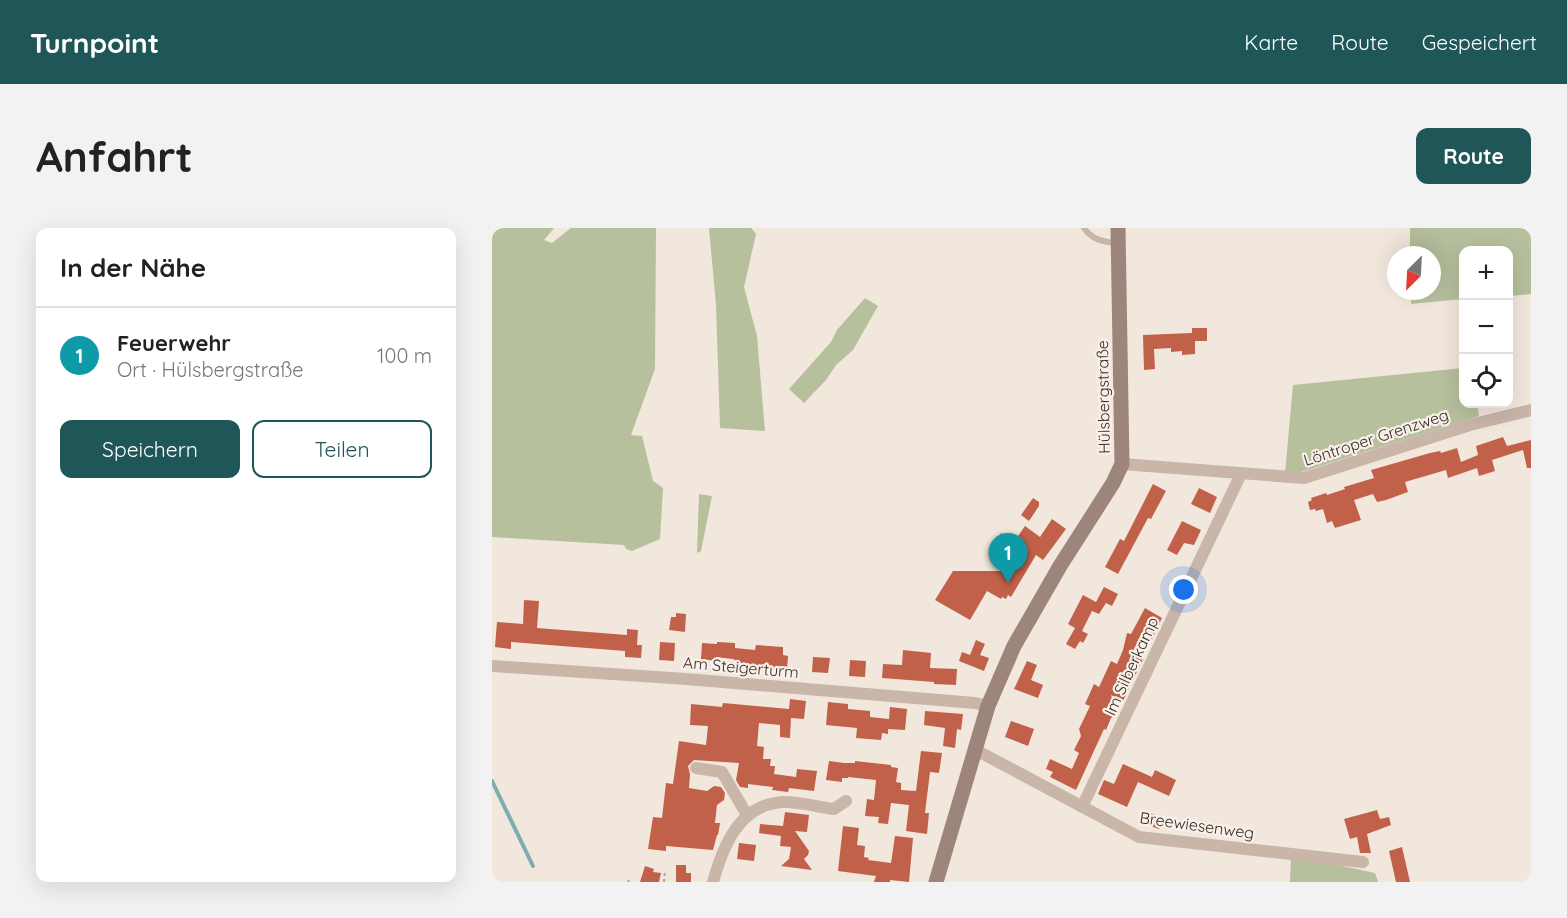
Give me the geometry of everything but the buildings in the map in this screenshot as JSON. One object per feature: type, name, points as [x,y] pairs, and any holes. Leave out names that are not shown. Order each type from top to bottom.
[{"type":"street","name":"Hülsbergstraße","points":[[936,882],[988,706],[1014,646],[1051,581],[1113,483],[1122,464],[1118,236]]},
{"type":"street","name":"Löntroper Grenzweg","points":[[1122,464],[1304,478],[1470,425],[1531,410]]},
{"type":"street","name":"Im Silberkamp","points":[[1082,807],[1241,474]]},
{"type":"street","name":"Am Steigerturm","points":[[492,666],[694,680],[975,703],[988,706]]},
{"type":"street","name":"Breewiesenweg","points":[[974,749],[1139,837],[1363,862]]},
{"type":"street","points":[[696,768],[722,772],[747,815]]},
{"type":"street","points":[[713,882],[720,856],[730,835],[747,815],[762,806],[783,802],[834,809],[846,801]]},
{"type":"lane","points":[[1084,228],[1092,237],[1118,236]]},
{"type":"path","points":[[664,882],[665,870]]},
{"type":"green space","points":[[492,228],[554,228],[544,240],[552,243],[571,228],[656,228],[655,369],[631,435],[642,436],[653,481],[663,488],[660,539],[632,551],[626,549],[624,545],[492,537]]},
{"type":"green space","points":[[709,228],[751,228],[756,234],[744,287],[757,336],[765,431],[720,428],[716,305]]},
{"type":"green space","points":[[1410,228],[1531,228],[1531,294],[1513,296],[1513,246],[1459,246],[1459,299],[1411,304],[1411,300],[1441,300],[1441,246],[1410,246]]},
{"type":"green space","points":[[865,298],[878,306],[853,350],[836,365],[826,380],[804,403],[789,389],[831,342],[837,330]]},
{"type":"green space","points":[[1459,368],[1459,408],[1478,408],[1479,416],[1301,472],[1285,473],[1293,385]]},
{"type":"green space","points":[[699,494],[712,496],[701,551],[697,553]]},
{"type":"green space","points":[[1291,859],[1320,861],[1375,873],[1378,882],[1290,882]]},
{"type":"waterway","points":[[492,781],[533,866]]},
{"type":"place","name":"Feuerwehr","points":[[1008,583]]}]
